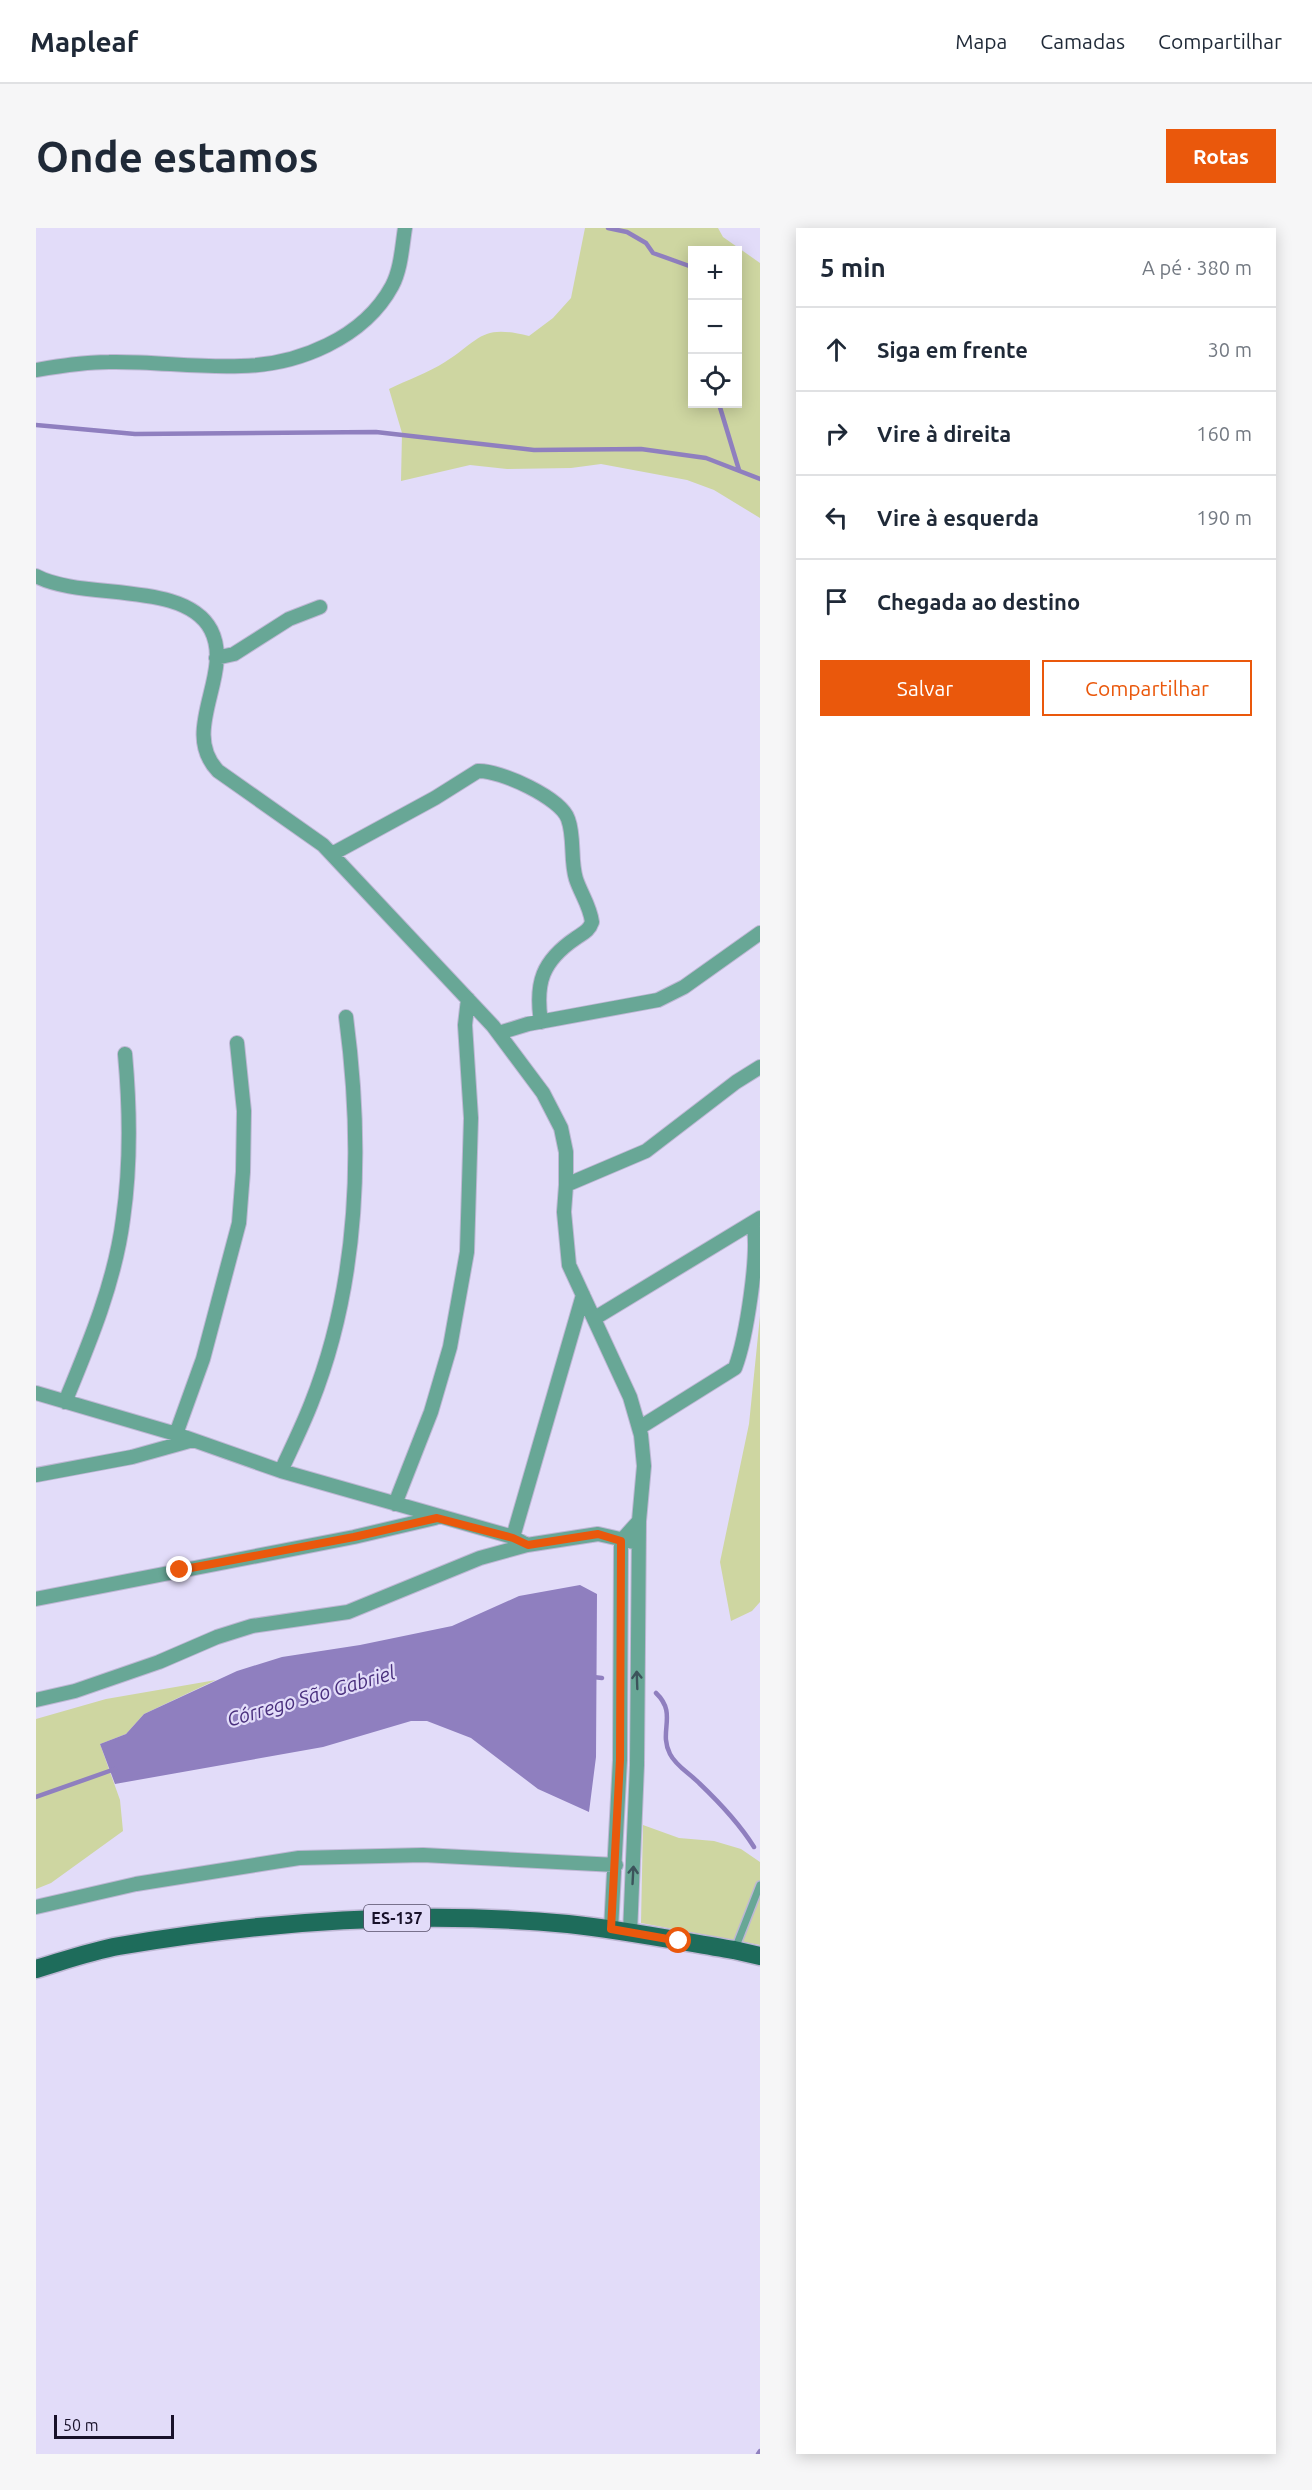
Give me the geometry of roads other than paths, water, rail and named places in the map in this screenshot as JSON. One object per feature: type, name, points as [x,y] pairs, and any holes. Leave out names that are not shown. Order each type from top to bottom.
[{"type":"main road","name":"ES-137","points":[[36,1969],[117,1946],[230,1931],[395,1918],[502,1920],[611,1929],[760,1956]]},
{"type":"street","points":[[36,370],[108,362],[243,366],[313,351],[341,337],[366,320],[392,285],[401,257],[405,228]]},
{"type":"street","points":[[36,576],[78,590],[158,598],[180,603],[199,613],[212,631],[216,658],[204,720],[204,741],[210,764],[289,819],[332,854],[498,1033],[543,1093],[561,1128],[566,1152],[566,1246],[569,1265],[630,1397],[639,1428],[644,1466],[638,1543],[637,1765],[630,1933]]},
{"type":"street","points":[[216,658],[234,654],[289,619],[320,607]]},
{"type":"street","points":[[332,854],[435,798],[478,771],[513,780],[562,807],[571,827],[576,880],[589,906],[592,922],[587,931],[562,948],[539,980],[538,1000],[541,1022]]},
{"type":"street","points":[[498,1033],[541,1022],[658,1000],[684,987],[760,933]]},
{"type":"street","points":[[395,1504],[431,1412],[450,1347],[467,1252],[471,1118],[465,1024],[468,999]]},
{"type":"street","points":[[280,1471],[311,1403],[330,1345],[345,1278],[354,1212],[356,1148],[355,1085],[346,1017]]},
{"type":"street","points":[[176,1434],[203,1359],[238,1223],[243,1172],[244,1111],[237,1043]]},
{"type":"street","points":[[65,1402],[89,1345],[109,1280],[123,1221],[129,1159],[125,1054]]},
{"type":"street","points":[[566,1185],[646,1151],[736,1082],[760,1067]]},
{"type":"street","points":[[595,1318],[757,1220]]},
{"type":"street","points":[[639,1428],[735,1368],[741,1348],[757,1247],[757,1220]]},
{"type":"street","points":[[513,1538],[583,1295]]},
{"type":"street","points":[[36,1393],[176,1434],[280,1471],[513,1538],[528,1545]]},
{"type":"street","points":[[36,1475],[132,1457],[193,1440]]},
{"type":"street","points":[[36,1599],[354,1537],[437,1518]]},
{"type":"street","points":[[611,1929],[620,1760],[621,1541],[639,1521]]},
{"type":"street","points":[[36,1700],[75,1691],[252,1626],[348,1612],[480,1558],[528,1545],[598,1534],[638,1543]]},
{"type":"street","points":[[36,1907],[136,1884],[299,1858],[423,1855],[616,1865]]},
{"type":"lane","points":[[735,1950],[760,1885]]},
{"type":"water","points":[[580,1585],[597,1594],[596,1757],[589,1812],[538,1789],[471,1738],[427,1721],[411,1721],[323,1747],[115,1784],[100,1744],[126,1734],[144,1714],[237,1671],[282,1657],[360,1645],[452,1626],[519,1596]]},
{"type":"waterway","points":[[608,228],[627,232],[646,243],[653,253],[688,266]]},
{"type":"waterway","points":[[720,408],[739,470]]},
{"type":"waterway","points":[[36,425],[135,434],[376,432],[534,450],[641,449],[706,458],[760,479]]},
{"type":"waterway","name":"Córrego São Gabriel","points":[[593,1677],[602,1678]]},
{"type":"waterway","name":"Córrego São Gabriel","points":[[656,1693],[666,1708],[666,1738],[670,1754],[679,1766],[722,1806],[754,1847]]},
{"type":"waterway","name":"Córrego São Gabriel","points":[[36,1797],[115,1769]]}]
